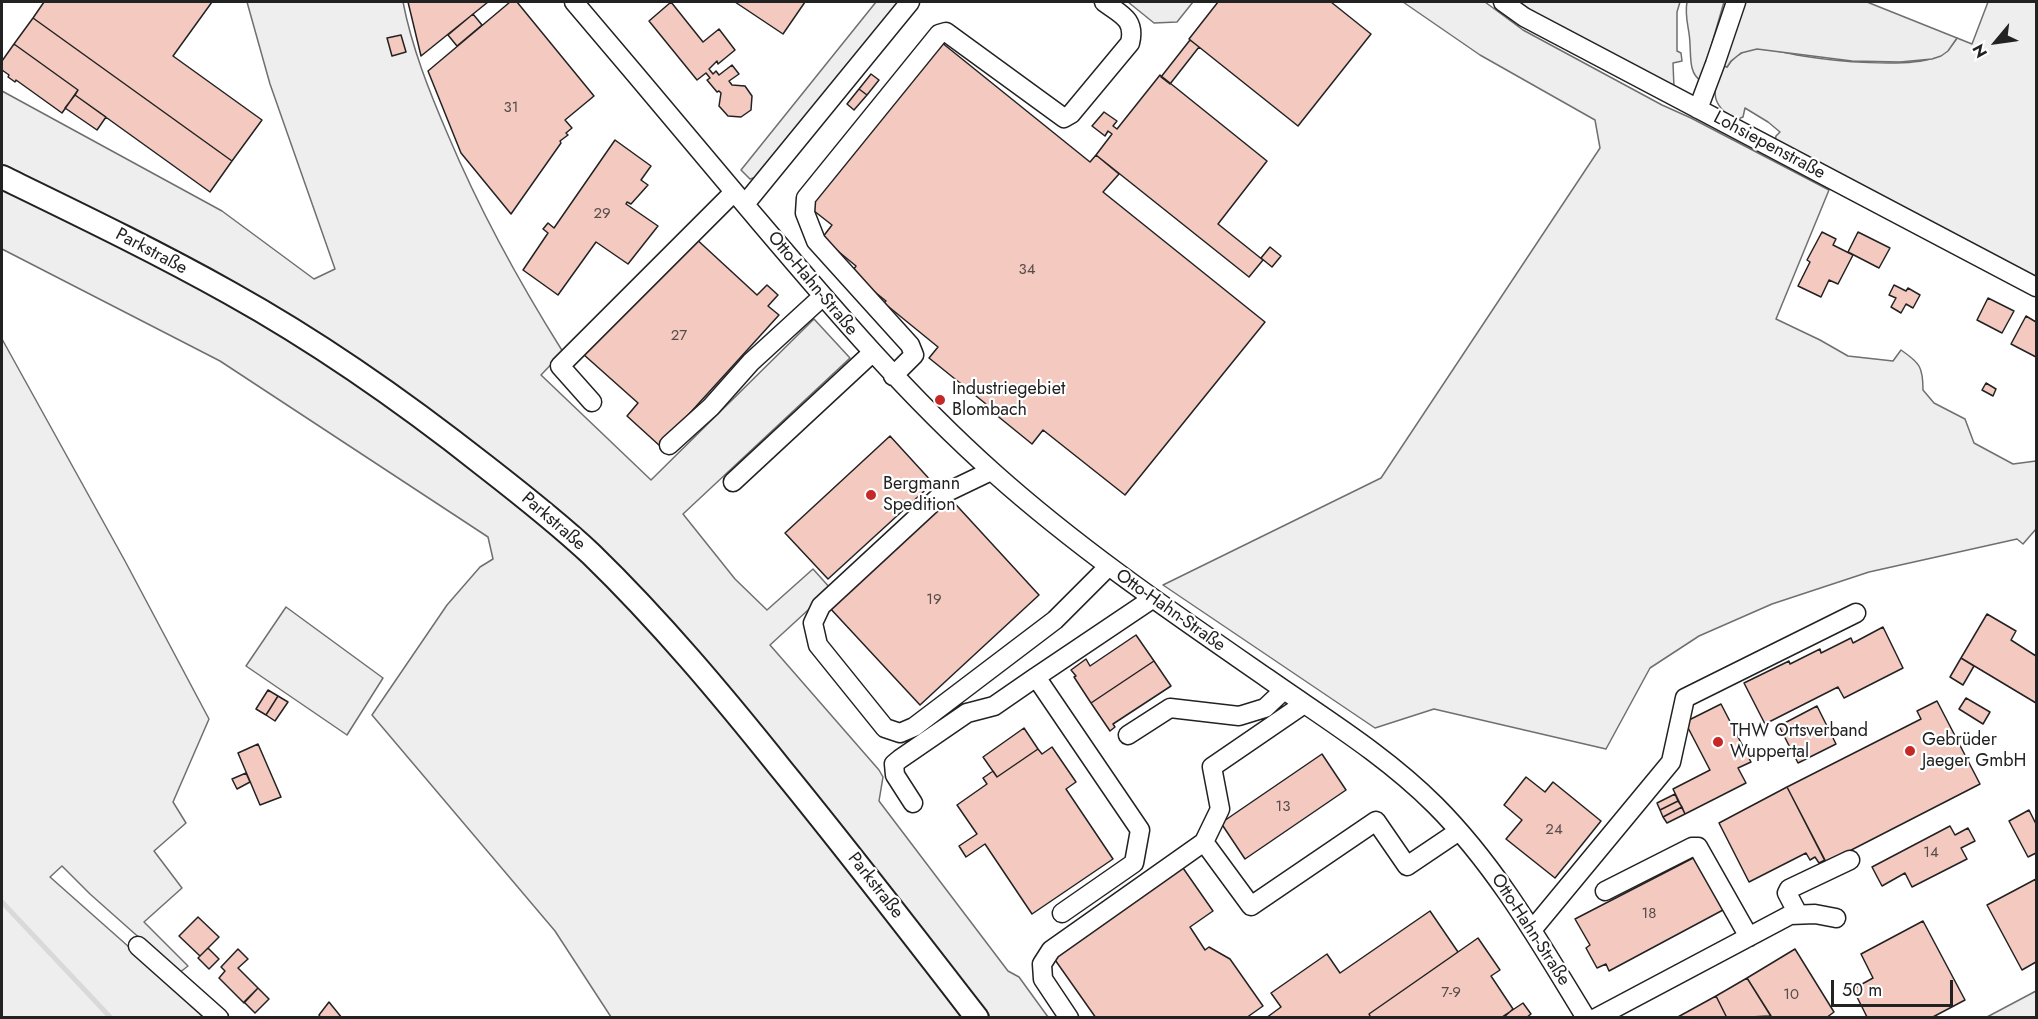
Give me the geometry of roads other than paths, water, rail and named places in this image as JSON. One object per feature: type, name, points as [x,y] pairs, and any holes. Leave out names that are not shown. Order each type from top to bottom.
[{"type":"main road","name":"Parkstraße","points":[[2,177],[230,293],[306,338],[379,385],[447,436],[589,553],[663,628],[717,691],[844,845],[977,1017]]},
{"type":"street","name":"Otto-Hahn-Straße","points":[[574,2],[822,297],[893,376],[991,471],[1052,524],[1108,567],[1369,749],[1433,803],[1481,856],[1532,930],[1586,1017]]},
{"type":"street","points":[[592,402],[560,366],[718,206],[740,198],[910,2]]},
{"type":"street","points":[[893,376],[914,355],[910,345],[816,241],[805,213],[806,198],[939,34],[946,32],[1064,118],[1071,114],[1130,43],[1133,32],[1130,22],[1104,2]]},
{"type":"street","name":"Lohsiepenstraße","points":[[1503,2],[1524,17],[2037,287]]},
{"type":"street","points":[[1698,109],[1736,2]]},
{"type":"street","points":[[669,445],[711,407],[758,355],[822,297]]},
{"type":"street","points":[[733,482],[872,353]]},
{"type":"street","points":[[991,471],[941,495],[821,606],[813,623],[818,645],[885,728],[900,733],[914,727],[1055,620],[1108,567]]},
{"type":"street","points":[[913,803],[895,775],[894,764],[967,713],[994,706],[1152,599]]},
{"type":"street","points":[[1532,930],[1671,762],[1685,698],[1856,613]]},
{"type":"street","points":[[1036,677],[1140,830],[1134,863],[1062,913]]},
{"type":"street","points":[[1128,735],[1170,708],[1239,716],[1265,708],[1284,690]]},
{"type":"street","points":[[1069,1017],[1043,979],[1042,964],[1051,950],[1204,842],[1220,809],[1212,767],[1304,704]]},
{"type":"street","points":[[1204,842],[1251,906],[1376,821],[1407,866],[1459,831]]},
{"type":"street","points":[[1605,891],[1692,847],[1698,847],[1749,937]]},
{"type":"street","points":[[1798,914],[1787,893],[1788,889],[1850,860]]},
{"type":"street","points":[[1596,1017],[1790,915],[1836,918]]},
{"type":"street","points":[[138,946],[219,1017]]},
{"type":"waterway","points":[[2,902],[111,1018]]},
{"type":"place","name":"Industriegebiet Blombach","points":[[940,400]]},
{"type":"place","name":"Bergmann Spedition","points":[[871,495]]},
{"type":"place","name":"THW Ortsverband Wuppertal","points":[[1718,742]]},
{"type":"place","name":"Gebrüder Jaeger GmbH","points":[[1910,751]]}]
